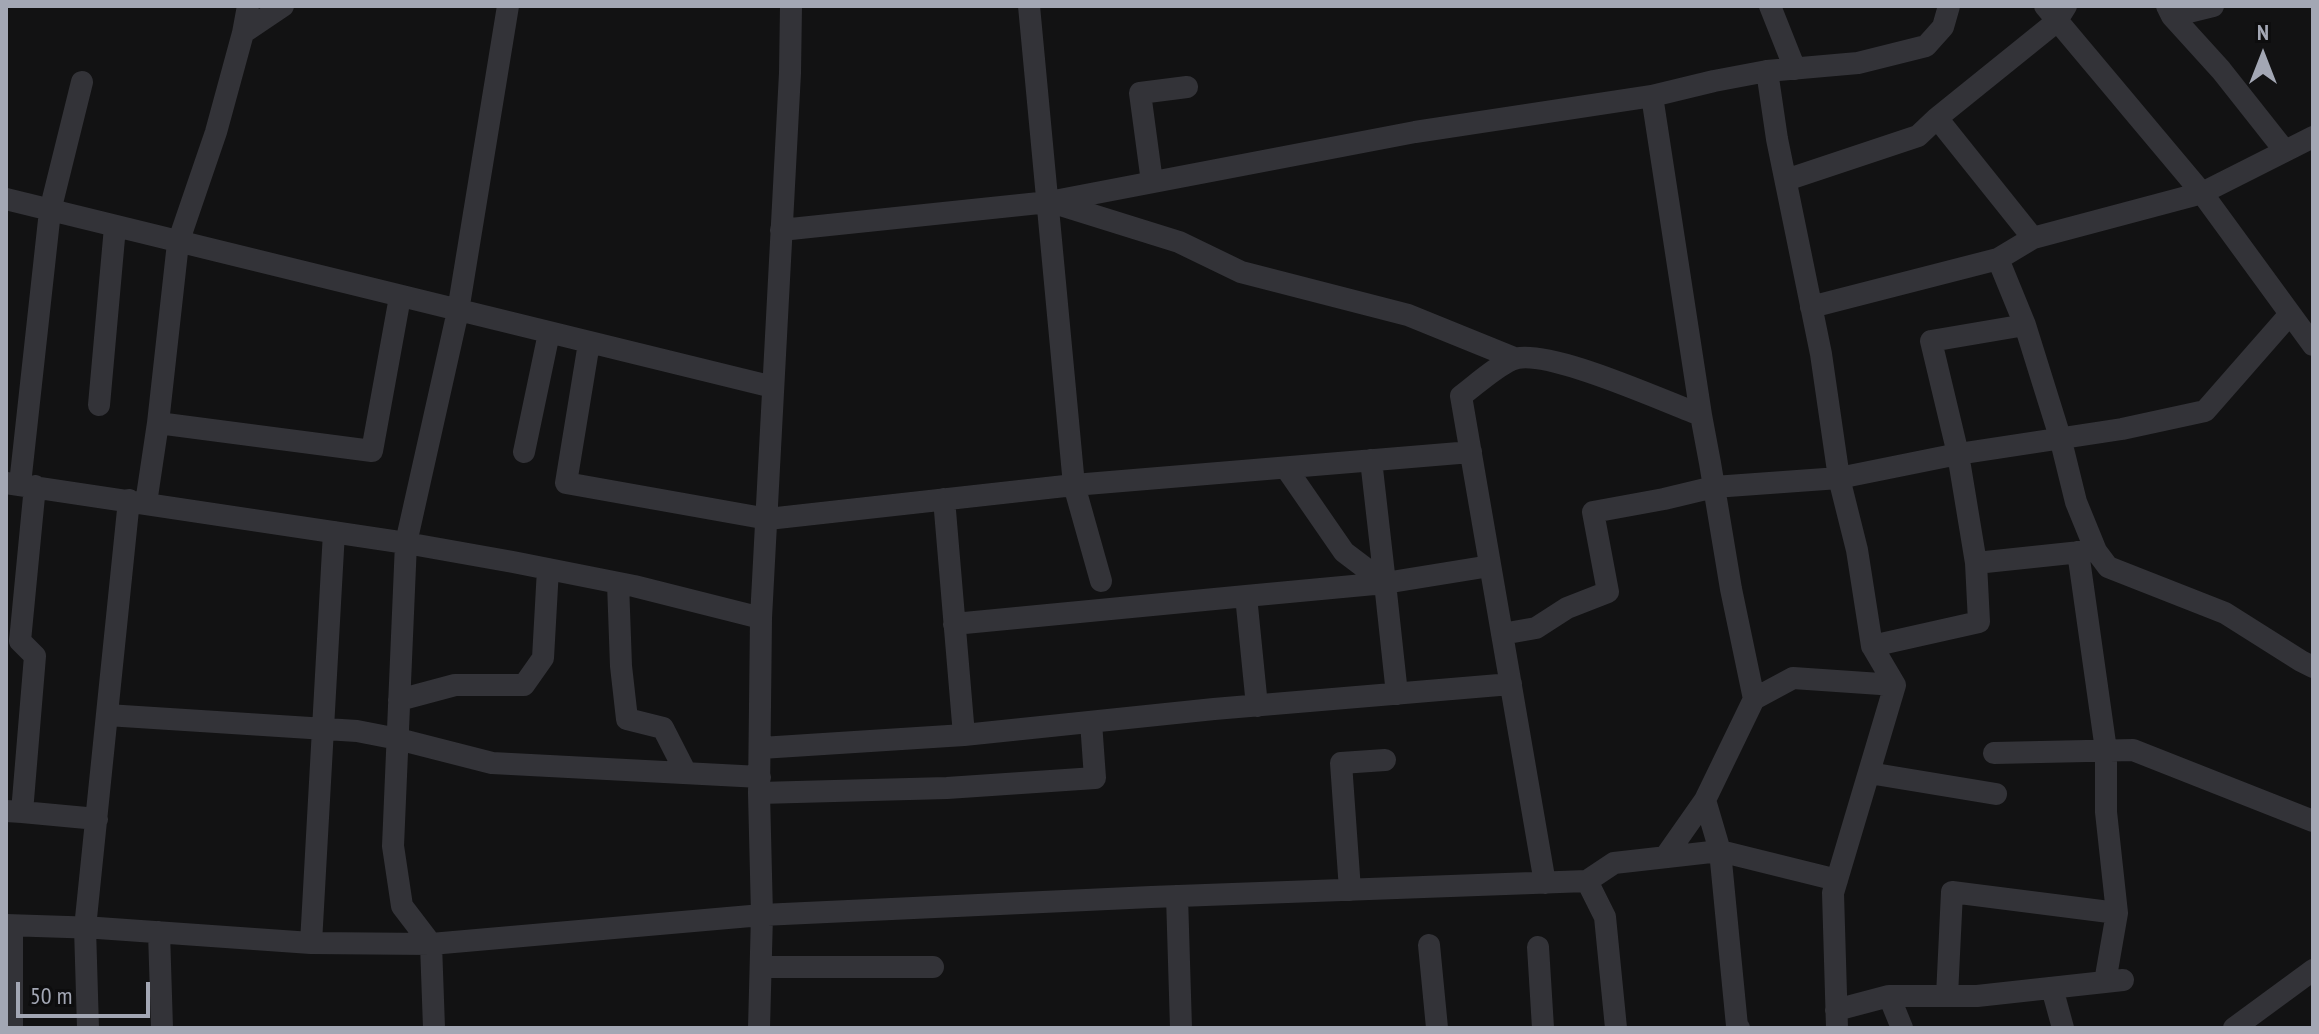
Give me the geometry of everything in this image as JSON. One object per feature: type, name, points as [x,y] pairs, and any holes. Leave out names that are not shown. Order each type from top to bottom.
[{"type":"street","points":[[88,1028],[85,928],[107,715],[138,502],[158,423],[178,243],[216,132],[248,6]]},
{"type":"street","points":[[243,33],[283,6]]},
{"type":"street","points":[[434,1028],[431,944],[402,906],[393,846],[406,543],[458,311],[508,6]]},
{"type":"street","points":[[759,1028],[762,915],[761,618],[791,6]]},
{"type":"street","points":[[1029,6],[1074,485],[1101,581]]},
{"type":"street","points":[[1770,6],[1795,69]]},
{"type":"street","points":[[781,230],[1049,202],[1415,132],[1652,96],[1767,71],[1858,63],[1926,46],[1943,27],[1949,6]]},
{"type":"street","points":[[2170,11],[2213,6]]},
{"type":"street","points":[[1786,180],[1918,136],[2056,11],[2202,193],[2313,345]]},
{"type":"street","points":[[2170,11],[2285,151]]},
{"type":"street","points":[[1767,71],[1821,354],[1839,478],[1857,550],[1872,646],[1895,685],[1833,893],[1836,1019],[1889,996],[1977,996],[2114,981],[2117,913],[2106,812],[2106,750],[2087,551],[2060,437],[2025,325],[1998,259]]},
{"type":"street","points":[[82,82],[50,211],[20,484],[20,641],[35,656],[14,812],[97,819]]},
{"type":"street","points":[[1152,182],[1140,93],[1187,87]]},
{"type":"street","points":[[1652,96],[1701,415],[1731,589],[1754,699]]},
{"type":"street","points":[[1937,118],[2033,238]]},
{"type":"street","points":[[1811,307],[1998,259],[2033,238],[2202,193],[2313,137]]},
{"type":"street","points":[[6,199],[773,387]]},
{"type":"street","points":[[1049,202],[1179,242],[1241,272],[1408,315],[1514,358],[1578,367],[1701,415]]},
{"type":"street","points":[[99,405],[115,227]]},
{"type":"street","points":[[158,423],[372,451],[400,297]]},
{"type":"street","points":[[1502,634],[1536,628],[1567,608],[1608,592],[1593,512],[1714,487],[1839,478],[1958,454],[2122,429],[2205,411],[2290,314]]},
{"type":"street","points":[[1872,646],[1979,622],[1976,563],[1958,454],[1931,341],[2025,325]]},
{"type":"street","points":[[524,452],[549,333]]},
{"type":"street","points":[[589,343],[566,483],[768,519],[1074,485],[1471,452]]},
{"type":"street","points":[[1514,358],[1461,396],[1545,883]]},
{"type":"street","points":[[1371,460],[1397,694]]},
{"type":"street","points":[[1286,468],[1344,552],[1385,583]]},
{"type":"street","points":[[20,484],[406,543],[618,583],[761,618]]},
{"type":"street","points":[[944,499],[964,735]]},
{"type":"street","points":[[311,943],[334,532]]},
{"type":"street","points":[[1976,563],[2087,551],[2108,567],[2225,613],[2313,667]]},
{"type":"street","points":[[954,624],[1385,583],[1490,566]]},
{"type":"street","points":[[399,700],[455,685],[524,685],[543,658],[548,569]]},
{"type":"street","points":[[618,583],[621,666],[627,719],[663,728],[686,773]]},
{"type":"street","points":[[1246,596],[1257,706]]},
{"type":"street","points":[[1665,857],[1705,800],[1754,699],[1793,678],[1895,685]]},
{"type":"street","points":[[761,748],[964,735],[1511,684]]},
{"type":"street","points":[[107,715],[357,731],[492,763],[686,773],[760,785],[947,788],[1095,778],[1091,722]]},
{"type":"street","points":[[1994,753],[2133,750],[2313,821]]},
{"type":"street","points":[[1350,890],[1341,763],[1385,760]]},
{"type":"street","points":[[1869,773],[1996,794]]},
{"type":"street","points":[[1705,800],[1720,851],[1737,1027]]},
{"type":"street","points":[[12,1028],[9,926],[159,932],[311,943],[431,944],[762,915],[1587,881],[1614,863],[1720,851],[1837,880]]},
{"type":"street","points":[[1587,881],[1605,917],[1616,1028]]},
{"type":"street","points":[[1947,996],[1952,892],[2117,913]]},
{"type":"street","points":[[1177,896],[1181,1028]]},
{"type":"street","points":[[159,932],[162,1028]]},
{"type":"street","points":[[1429,945],[1437,1028]]},
{"type":"street","points":[[1538,947],[1543,1028]]},
{"type":"street","points":[[761,967],[933,967]]},
{"type":"street","points":[[2234,1028],[2313,970]]},
{"type":"street","points":[[2052,988],[2063,1028]]},
{"type":"street","points":[[1889,996],[1902,1028]]}]
